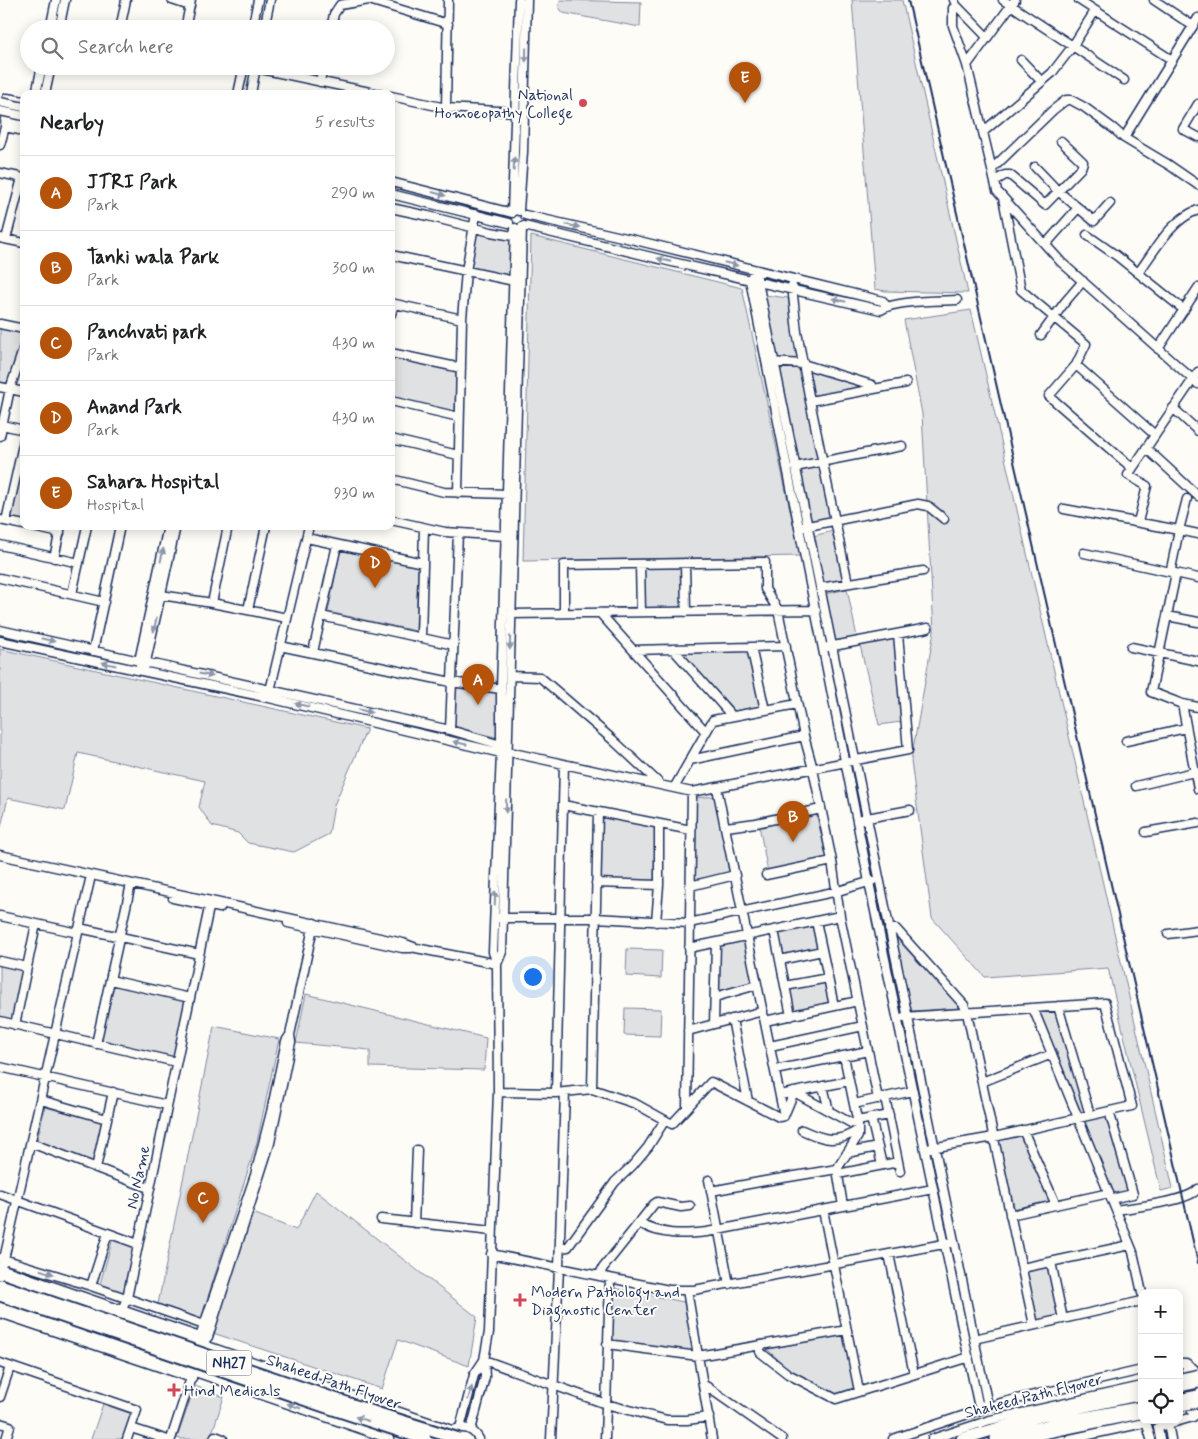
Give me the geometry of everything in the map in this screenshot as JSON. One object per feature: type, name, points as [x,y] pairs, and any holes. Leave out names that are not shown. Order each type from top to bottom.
[{"type":"highway","name":"Shaheed Path Flyover","points":[[0,1285],[369,1410],[457,1432]]},
{"type":"highway","name":"Shaheed Path Flyover","points":[[0,1295],[425,1439]]},
{"type":"highway","points":[[1183,1385],[1198,1382]]},
{"type":"highway","name":"Shaheed Path Flyover","points":[[962,1439],[1043,1415],[1138,1395]]},
{"type":"highway","points":[[1183,1399],[1198,1396]]},
{"type":"highway","points":[[1080,1400],[1109,1401]]},
{"type":"highway","name":"Shaheed Path Flyover","points":[[996,1439],[1054,1428],[1138,1408]]},
{"type":"street","points":[[52,20],[56,0]]},
{"type":"street","points":[[62,20],[65,0]]},
{"type":"street","points":[[122,20],[126,0]]},
{"type":"street","points":[[172,0],[190,3],[187,20]]},
{"type":"street","points":[[254,20],[258,0]]},
{"type":"street","points":[[266,20],[270,0]]},
{"type":"street","points":[[333,20],[334,14],[340,5],[369,0],[448,24]]},
{"type":"street","points":[[446,108],[448,0]]},
{"type":"street","points":[[497,964],[502,952],[503,917],[501,689],[514,281],[518,230],[526,220],[519,213],[516,112],[519,0]]},
{"type":"street","points":[[519,213],[523,152],[527,0]]},
{"type":"street","points":[[1003,0],[1013,3],[1072,47],[1124,80]]},
{"type":"street","points":[[1079,0],[1172,60]]},
{"type":"street","points":[[1154,0],[1193,26]]},
{"type":"street","points":[[987,38],[955,2],[952,8],[953,26],[967,65],[997,191],[1082,281],[1196,382]]},
{"type":"street","points":[[967,65],[1013,3]]},
{"type":"street","points":[[983,132],[1052,73],[1072,47],[1095,11]]},
{"type":"street","points":[[1124,138],[1198,18]]},
{"type":"street","points":[[1021,60],[1041,81]]},
{"type":"street","points":[[37,90],[40,75]]},
{"type":"street","points":[[46,90],[49,75]]},
{"type":"street","points":[[239,90],[243,75]]},
{"type":"street","points":[[252,90],[255,75]]},
{"type":"street","points":[[290,75],[359,90]]},
{"type":"street","points":[[320,82],[321,75]]},
{"type":"street","points":[[395,97],[446,108],[516,112]]},
{"type":"street","points":[[0,145],[5,123],[7,98],[20,100]]},
{"type":"street","points":[[992,169],[1052,110],[1066,100],[1071,100],[1084,107],[1124,138],[1169,165],[1198,186]]},
{"type":"street","points":[[0,102],[20,106]]},
{"type":"street","points":[[1198,104],[1183,130],[1198,137]]},
{"type":"street","points":[[0,111],[20,115]]},
{"type":"street","points":[[5,123],[20,123]]},
{"type":"street","points":[[5,123],[20,129]]},
{"type":"street","points":[[995,181],[1005,175],[1010,175],[1045,204],[1081,168],[1083,162],[1061,141]]},
{"type":"street","points":[[1035,167],[1058,191],[1094,221],[1110,203]]},
{"type":"street","points":[[0,173],[20,177]]},
{"type":"street","points":[[395,183],[883,301],[886,306]]},
{"type":"street","points":[[20,187],[3,238],[20,242]]},
{"type":"street","points":[[395,195],[476,214],[518,230],[881,310],[886,306],[916,302],[957,300]]},
{"type":"street","points":[[1003,196],[1021,290],[1086,344],[1076,365],[1049,396],[1132,468]]},
{"type":"street","points":[[1046,244],[1078,208]]},
{"type":"street","points":[[395,209],[474,228],[518,230]]},
{"type":"street","points":[[1138,274],[1171,229],[1190,213],[1198,210]]},
{"type":"street","points":[[471,1430],[485,1377],[484,1360],[489,1332],[498,1092],[497,964],[493,952],[494,918],[503,749],[510,676],[518,230],[509,218],[519,213]]},
{"type":"street","points":[[458,493],[462,319],[466,271],[476,214]]},
{"type":"street","points":[[1087,234],[1184,310]]},
{"type":"street","points":[[395,256],[514,281]]},
{"type":"street","points":[[755,270],[750,280],[795,467],[816,610],[828,648],[867,818],[987,1401],[984,1409]]},
{"type":"street","points":[[755,270],[770,362],[803,526],[820,588],[846,762],[869,882],[978,1403],[984,1409]]},
{"type":"street","points":[[793,280],[792,289],[803,364],[848,583]]},
{"type":"street","points":[[1041,335],[1082,281]]},
{"type":"street","points":[[1158,349],[1198,288]]},
{"type":"street","points":[[395,305],[462,319]]},
{"type":"street","points":[[0,324],[20,328]]},
{"type":"street","points":[[395,354],[461,368]]},
{"type":"street","points":[[770,362],[803,364],[872,385],[873,389]]},
{"type":"street","points":[[0,436],[10,389],[20,363]]},
{"type":"street","points":[[1076,365],[1155,435]]},
{"type":"street","points":[[1138,522],[1147,486],[1128,475],[1173,408],[1196,382],[1198,372]]},
{"type":"street","points":[[810,401],[906,383]]},
{"type":"street","points":[[0,387],[20,391]]},
{"type":"street","points":[[395,402],[459,417]]},
{"type":"street","points":[[1173,408],[1198,431]]},
{"type":"street","points":[[2,425],[20,429]]},
{"type":"street","points":[[395,440],[458,454]]},
{"type":"street","points":[[795,467],[902,446]]},
{"type":"street","points":[[1146,448],[1198,496]]},
{"type":"street","points":[[20,460],[3,521],[20,524]]},
{"type":"street","points":[[395,480],[444,492],[508,494]]},
{"type":"street","points":[[1187,498],[1171,569],[1175,578],[1151,692],[1182,704],[1198,707]]},
{"type":"street","points":[[803,526],[918,504],[928,506],[944,518]]},
{"type":"street","points":[[1064,509],[1198,534]]},
{"type":"street","points":[[395,521],[445,532],[506,536]]},
{"type":"street","points":[[421,638],[424,528]]},
{"type":"street","points":[[54,558],[61,530]]},
{"type":"street","points":[[72,594],[86,530]]},
{"type":"street","points":[[93,650],[119,530]]},
{"type":"street","points":[[142,671],[167,530]]},
{"type":"street","points":[[143,662],[161,595],[175,530]]},
{"type":"street","points":[[212,602],[227,530]]},
{"type":"street","points":[[248,610],[265,530]]},
{"type":"street","points":[[270,694],[308,530]]},
{"type":"street","points":[[450,730],[458,533]]},
{"type":"street","points":[[307,538],[423,563]]},
{"type":"street","points":[[0,545],[79,563]]},
{"type":"street","points":[[313,652],[337,545]]},
{"type":"street","points":[[1084,553],[1198,578]]},
{"type":"street","points":[[564,614],[564,565],[765,562],[765,589],[778,610],[832,861],[838,891],[840,916],[868,1051],[882,1098],[889,1114],[900,1171]]},
{"type":"street","points":[[685,563],[686,612]]},
{"type":"street","points":[[640,564],[641,612]]},
{"type":"street","points":[[820,588],[923,571]]},
{"type":"street","points":[[0,578],[104,602]]},
{"type":"street","points":[[161,595],[212,602],[288,618]]},
{"type":"street","points":[[511,614],[816,610]]},
{"type":"street","points":[[600,613],[706,732]]},
{"type":"street","points":[[321,616],[454,645]]},
{"type":"street","points":[[1167,616],[1198,622]]},
{"type":"street","points":[[828,648],[928,628]]},
{"type":"street","points":[[0,630],[93,650],[564,764],[692,792],[908,750],[898,634]]},
{"type":"street","points":[[0,641],[142,671],[450,730],[503,749]]},
{"type":"street","points":[[280,646],[451,682],[501,689]]},
{"type":"street","points":[[632,650],[786,646]]},
{"type":"street","points":[[751,647],[765,710]]},
{"type":"street","points":[[1131,647],[1198,661]]},
{"type":"street","points":[[673,649],[732,716]]},
{"type":"street","points":[[510,676],[540,677],[613,740],[660,785]]},
{"type":"street","points":[[674,788],[713,720],[797,704]]},
{"type":"street","points":[[1182,704],[1198,789]]},
{"type":"street","points":[[1126,741],[1186,728]]},
{"type":"street","points":[[690,760],[804,736]]},
{"type":"street","points":[[551,1439],[560,1248],[560,917],[564,764]]},
{"type":"street","points":[[1136,786],[1196,773]]},
{"type":"street","points":[[718,788],[784,1116]]},
{"type":"street","points":[[687,1108],[692,792]]},
{"type":"street","points":[[563,804],[691,830]]},
{"type":"street","points":[[726,827],[756,823],[821,809]]},
{"type":"street","points":[[857,820],[910,810]]},
{"type":"street","points":[[592,1089],[598,812]]},
{"type":"street","points":[[1146,832],[1198,822]]},
{"type":"street","points":[[656,922],[659,885],[659,824]]},
{"type":"street","points":[[0,855],[130,886],[497,964]]},
{"type":"street","points":[[0,860],[90,880],[130,886]]},
{"type":"street","points":[[766,875],[832,861]]},
{"type":"street","points":[[690,886],[735,875]]},
{"type":"street","points":[[90,880],[18,1200],[0,1268],[122,1310],[201,1341]]},
{"type":"street","points":[[494,918],[560,917],[689,923],[838,891],[879,880]]},
{"type":"street","points":[[596,883],[659,885]]},
{"type":"street","points":[[96,1044],[130,886]]},
{"type":"street","name":"No Name","points":[[122,1310],[138,1244],[210,903]]},
{"type":"street","points":[[0,916],[36,924],[119,937],[199,954]]},
{"type":"street","points":[[689,948],[840,916]]},
{"type":"street","points":[[816,921],[834,1006]]},
{"type":"street","points":[[15,1025],[36,924]]},
{"type":"street","points":[[171,1439],[193,1375],[201,1341],[208,1337],[208,1326],[255,1175],[286,1041],[290,1034],[313,926]]},
{"type":"street","points":[[889,929],[896,929],[964,1005],[967,1012],[1034,1326]]},
{"type":"street","points":[[774,930],[791,1016]]},
{"type":"street","points":[[1168,934],[1198,930]]},
{"type":"street","points":[[714,1024],[716,943]]},
{"type":"street","points":[[780,960],[822,951]]},
{"type":"street","points":[[0,961],[27,967]]},
{"type":"street","points":[[785,986],[828,978]]},
{"type":"street","points":[[110,980],[190,998]]},
{"type":"street","points":[[715,997],[757,984]]},
{"type":"street","points":[[765,1021],[858,1001]]},
{"type":"street","points":[[897,1018],[1106,1003],[1132,1106],[994,1137],[925,1149]]},
{"type":"street","points":[[1058,1006],[1090,1115]]},
{"type":"street","points":[[1033,1008],[1130,1245],[1141,1289]]},
{"type":"street","points":[[688,1031],[763,1011]]},
{"type":"street","points":[[732,1019],[748,1100]]},
{"type":"street","points":[[0,1021],[176,1062]]},
{"type":"street","points":[[770,1046],[863,1026]]},
{"type":"street","points":[[775,1070],[868,1051]]},
{"type":"street","points":[[982,1082],[1052,1054]]},
{"type":"street","points":[[843,1206],[837,1171],[858,1136],[854,1104],[844,1056]]},
{"type":"street","points":[[0,1067],[167,1105]]},
{"type":"street","points":[[780,1095],[849,1081]]},
{"type":"street","points":[[498,1092],[560,1093],[592,1089],[636,1104],[672,1124],[711,1082],[779,1117],[784,1116]]},
{"type":"street","points":[[824,1086],[829,1112]]},
{"type":"street","points":[[96,1168],[113,1092]]},
{"type":"street","points":[[784,1116],[794,1092]]},
{"type":"street","points":[[794,1092],[851,1124],[857,1125]]},
{"type":"street","points":[[854,1104],[913,1092]]},
{"type":"street","points":[[40,1100],[107,1119]]},
{"type":"street","points":[[1010,1216],[1056,1205],[1133,1194],[1108,1111]]},
{"type":"street","points":[[802,1130],[834,1140],[846,1138],[857,1125],[871,1118],[889,1114]]},
{"type":"street","points":[[871,1118],[882,1166]]},
{"type":"street","points":[[560,1248],[568,1247],[615,1182],[648,1147],[665,1120]]},
{"type":"street","points":[[1023,1130],[1056,1205]]},
{"type":"street","points":[[31,1143],[149,1188]]},
{"type":"street","points":[[847,1153],[878,1146]]},
{"type":"street","points":[[414,1222],[417,1150]]},
{"type":"street","points":[[711,1192],[765,1181],[882,1166],[898,1162]]},
{"type":"street","points":[[709,1180],[729,1284]]},
{"type":"street","points":[[638,1223],[654,1231],[681,1235],[718,1230],[933,1189]]},
{"type":"street","points":[[0,1194],[138,1244]]},
{"type":"street","points":[[1116,1210],[1197,1194]]},
{"type":"street","points":[[599,1276],[603,1268],[638,1223],[656,1203],[681,1207],[690,1206]]},
{"type":"street","points":[[823,1210],[859,1391]]},
{"type":"street","points":[[381,1219],[492,1231]]},
{"type":"street","points":[[91,1286],[108,1233]]},
{"type":"street","points":[[491,1254],[669,1290],[687,1290],[729,1284],[954,1242]]},
{"type":"street","points":[[1022,1268],[1130,1245]]},
{"type":"street","points":[[889,1254],[914,1374]]},
{"type":"street","points":[[2,1259],[91,1286],[208,1326]]},
{"type":"street","points":[[1051,1262],[1063,1319]]},
{"type":"street","points":[[0,1275],[201,1341],[457,1432]]},
{"type":"street","points":[[605,1439],[610,1278]]},
{"type":"street","points":[[687,1290],[712,1439]]},
{"type":"street","points":[[974,1339],[1138,1302]]},
{"type":"street","points":[[0,1305],[193,1375]]},
{"type":"street","points":[[0,1313],[390,1439]]},
{"type":"street","points":[[607,1344],[698,1356],[847,1330]]},
{"type":"street","points":[[760,1346],[760,1352],[788,1374],[836,1399],[969,1357]]},
{"type":"street","points":[[484,1360],[606,1404],[667,1420],[688,1420],[709,1416]]},
{"type":"street","points":[[457,1432],[474,1375],[484,1360]]},
{"type":"street","points":[[0,1363],[137,1410],[127,1439]]},
{"type":"street","points":[[1183,1363],[1194,1368],[1198,1396]]},
{"type":"street","points":[[1183,1420],[1194,1417],[1197,1414],[1192,1412],[1186,1370],[1189,1366]]},
{"type":"street","points":[[0,1397],[10,1367]]},
{"type":"street","points":[[893,1439],[1004,1402],[1138,1371]]},
{"type":"street","points":[[1183,1377],[1198,1374]]},
{"type":"street","points":[[704,1387],[706,1386],[782,1439]]},
{"type":"street","name":"Shaheed Path Flyover","points":[[932,1439],[990,1420],[1138,1387]]},
{"type":"street","points":[[1183,1406],[1198,1403]]},
{"type":"street","name":"Shaheed Path Flyover","points":[[1021,1439],[1054,1428],[1138,1415]]},
{"type":"street","points":[[0,1422],[10,1426],[6,1439]]},
{"type":"street","points":[[1070,1439],[1144,1423],[1147,1425],[1151,1439]]},
{"type":"street","points":[[1160,1439],[1158,1426],[1168,1424],[1171,1439]]},
{"type":"street","points":[[131,1428],[165,1439]]},
{"type":"street","points":[[443,1439],[457,1432],[471,1430]]},
{"type":"street","points":[[471,1430],[479,1439]]},
{"type":"street","points":[[214,1439],[215,1436],[223,1439]]},
{"type":"shaded area","points":[[560,0],[641,2],[640,27],[563,13],[559,7]]},
{"type":"shaded area","points":[[852,0],[902,0],[968,293],[885,291],[875,289]]},
{"type":"shaded area","points":[[476,230],[513,240],[512,277],[469,269]]},
{"type":"shaded area","points":[[531,236],[742,288],[800,556],[523,561]]},
{"type":"shaded area","points":[[765,295],[788,298],[798,360],[777,358]]},
{"type":"shaded area","points":[[971,310],[1173,1188],[1161,1191],[1108,968],[985,977],[932,918],[911,761],[934,631],[922,414],[904,320]]},
{"type":"shaded area","points":[[0,327],[20,332],[20,343],[8,384],[0,382]]},
{"type":"shaded area","points":[[395,357],[456,371],[455,412],[395,398]]},
{"type":"shaded area","points":[[779,367],[800,368],[818,458],[798,462]]},
{"type":"shaded area","points":[[807,370],[863,387],[813,396]]},
{"type":"shaded area","points":[[819,465],[832,525],[811,530],[799,469]]},
{"type":"shaded area","points":[[20,471],[20,522],[8,520]]},
{"type":"shaded area","points":[[833,531],[844,579],[822,583],[813,536]]},
{"type":"shaded area","points":[[341,548],[418,564],[416,631],[328,612]]},
{"type":"shaded area","points":[[643,568],[682,568],[683,608],[644,608]]},
{"type":"shaded area","points":[[847,589],[857,637],[835,641],[825,594]]},
{"type":"shaded area","points":[[894,639],[901,722],[879,725],[860,645]]},
{"type":"shaded area","points":[[0,649],[367,729],[334,805],[329,834],[294,852],[248,843],[238,833],[212,826],[199,807],[205,781],[78,753],[65,810],[8,798],[0,831]]},
{"type":"shaded area","points":[[748,650],[761,706],[735,711],[681,652]]},
{"type":"shaded area","points":[[454,684],[502,693],[500,738],[455,728]]},
{"type":"shaded area","points":[[716,796],[729,873],[693,880],[696,798]]},
{"type":"shaded area","points":[[816,812],[827,860],[768,873],[759,825]]},
{"type":"shaded area","points":[[601,816],[655,827],[654,882],[601,881]]},
{"type":"shaded area","points":[[814,924],[819,949],[781,957],[776,932]]},
{"type":"shaded area","points":[[895,937],[961,1008],[910,1011]]},
{"type":"shaded area","points":[[745,940],[752,982],[719,991],[719,945]]},
{"type":"shaded area","points":[[627,949],[662,950],[661,978],[626,976]]},
{"type":"shaded area","points":[[0,965],[23,970],[12,1019],[0,1017]]},
{"type":"shaded area","points":[[825,980],[830,1004],[792,1012],[787,988]]},
{"type":"shaded area","points":[[113,985],[187,1002],[174,1059],[100,1042]]},
{"type":"shaded area","points":[[306,994],[486,1038],[484,1070],[370,1067],[370,1050],[296,1043]]},
{"type":"shaded area","points":[[625,1008],[661,1009],[660,1036],[624,1035]]},
{"type":"shaded area","points":[[1055,1009],[1086,1113],[1082,1114],[1039,1011]]},
{"type":"shaded area","points":[[214,1026],[279,1039],[257,1142],[201,1319],[158,1304]]},
{"type":"shaded area","points":[[45,1107],[104,1122],[94,1162],[37,1141]]},
{"type":"shaded area","points":[[1106,1116],[1129,1192],[1115,1195],[1084,1121]]},
{"type":"shaded area","points":[[1021,1136],[1050,1203],[1015,1211],[998,1140]]},
{"type":"shaded area","points":[[316,1191],[477,1317],[469,1366],[398,1340],[382,1389],[213,1333],[253,1213],[296,1230]]},
{"type":"shaded area","points":[[113,1238],[134,1246],[124,1293],[100,1284]]},
{"type":"shaded area","points":[[1049,1267],[1059,1316],[1036,1321],[1026,1272]]},
{"type":"shaded area","points":[[614,1288],[684,1302],[694,1353],[612,1340]]},
{"type":"shaded area","points":[[844,1335],[855,1388],[834,1394],[788,1369],[767,1349]]},
{"type":"shaded area","points":[[195,1386],[224,1397],[210,1439],[180,1439],[177,1438]]},
{"type":"shaded area","points":[[103,1404],[132,1414],[123,1439],[91,1439]]},
{"type":"railway","points":[[908,0],[1198,1263]]},
{"type":"place","name":"National Homoeopathy College","points":[[583,103]]},
{"type":"place","name":"Sahara Hospital","points":[[745,103]]},
{"type":"place","name":"Anand Park","points":[[375,588]]},
{"type":"place","name":"JTRI Park","points":[[478,705]]},
{"type":"place","name":"Tanki wala Park","points":[[793,842]]},
{"type":"place","name":"Panchvati park","points":[[203,1223]]},
{"type":"place","name":"Modern Pathology and Diagnostic Center","points":[[520,1300]]},
{"type":"place","name":"Hind Medicals","points":[[174,1390]]}]
